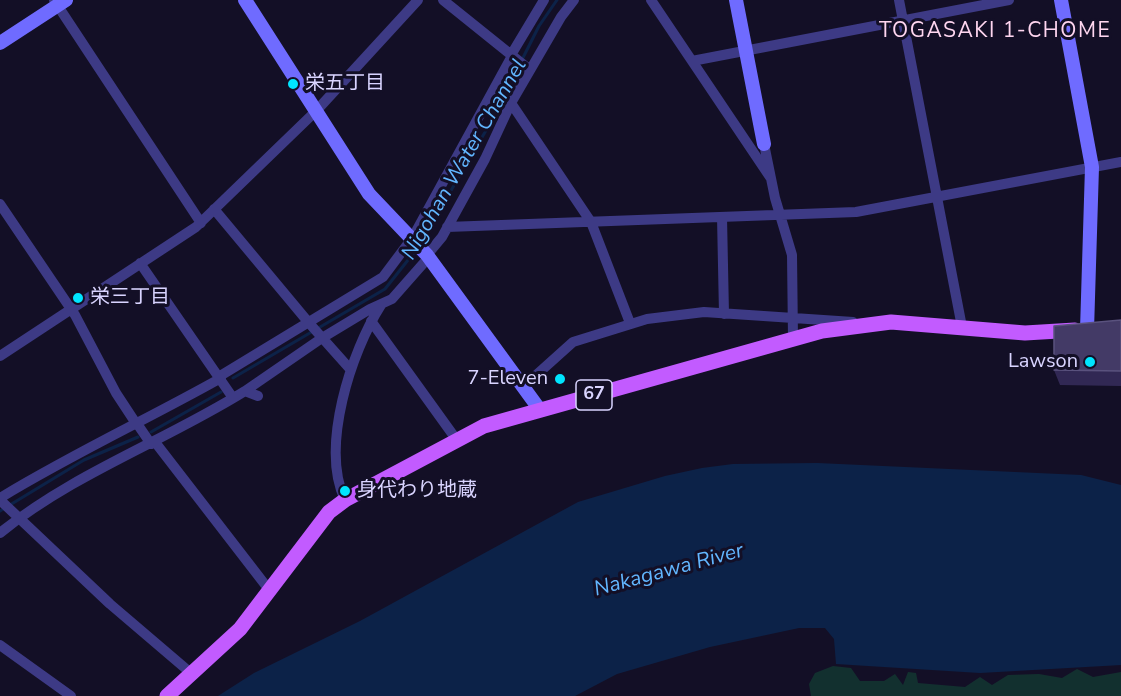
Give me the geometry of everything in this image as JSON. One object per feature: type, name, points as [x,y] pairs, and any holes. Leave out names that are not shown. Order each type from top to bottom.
[{"type":"main road","name":"67","points":[[167,696],[240,629],[321,521],[345,500],[484,426],[793,338],[868,323],[962,327],[1025,333],[1092,329]]},
{"type":"street","points":[[245,0],[369,194],[413,237],[540,410]]},
{"type":"street","points":[[0,356],[201,223],[316,110],[418,0]]},
{"type":"street","points":[[443,0],[530,70]]},
{"type":"street","points":[[192,674],[110,604],[17,519],[0,499],[98,442],[138,425],[380,281],[413,237],[544,0]]},
{"type":"street","points":[[0,532],[90,474],[153,443],[245,391],[322,338],[399,293],[436,247],[485,159],[511,103],[561,17],[574,0]]},
{"type":"street","points":[[651,0],[770,177]]},
{"type":"street","points":[[736,0],[770,177],[792,255],[793,338]]},
{"type":"street","points":[[899,0],[962,327]]},
{"type":"street","points":[[692,61],[1009,0]]},
{"type":"street","points":[[1061,0],[1092,167],[1092,329]]},
{"type":"street","points":[[0,43],[59,2],[201,223]]},
{"type":"street","points":[[511,103],[591,222],[630,323]]},
{"type":"street","points":[[447,227],[856,212],[1121,162]]},
{"type":"street","points":[[0,204],[70,309],[116,393],[138,425],[270,591]]},
{"type":"street","points":[[214,209],[350,369]]},
{"type":"street","points":[[722,217],[724,314]]},
{"type":"street","points":[[140,263],[233,398]]},
{"type":"street","points":[[345,500],[336,462],[350,369],[371,321],[381,305]]},
{"type":"street","points":[[524,386],[573,342],[630,323],[704,312],[868,323]]},
{"type":"street","points":[[371,321],[456,439]]},
{"type":"street","points":[[245,391],[258,396]]},
{"type":"street","points":[[0,645],[71,696]]},
{"type":"green space","points":[[833,666],[851,668],[860,681],[884,681],[895,674],[903,685],[908,672],[916,673],[918,683],[965,687],[980,677],[992,685],[1008,675],[1039,674],[1062,678],[1077,669],[1093,677],[1121,672],[1121,696],[811,696],[809,684],[815,673]]},
{"type":"water","name":"Nakagawa River","points":[[817,463],[1081,475],[1121,485],[1121,665],[980,673],[836,664],[834,639],[825,628],[799,628],[710,647],[617,674],[575,696],[218,696],[254,673],[360,621],[578,502],[665,476],[702,468],[733,464]]},
{"type":"building","name":"Lawson","points":[[1121,320],[1121,371],[1054,370],[1054,326]]},
{"type":"waterway","name":"Nigohan Water Channel","points":[[421,242],[488,127],[539,26],[557,0]]},
{"type":"waterway","name":"Nigohan Water Channel","points":[[233,378],[385,289],[416,250]]},
{"type":"waterway","name":"Nigohan Water Channel","points":[[151,432],[221,392]]},
{"type":"waterway","name":"Nigohan Water Channel","points":[[0,511],[84,460],[138,437]]},
{"type":"place","name":"栄五丁目","points":[[293,84]]},
{"type":"place","name":"栄三丁目","points":[[78,298]]},
{"type":"place","name":"Lawson","points":[[1090,362]]},
{"type":"place","name":"7-Eleven","points":[[560,379]]},
{"type":"place","name":"身代わり地蔵","points":[[345,491]]},
{"type":"district","name":"TOGASAKI 1-CHOME","points":[[995,32]]}]
